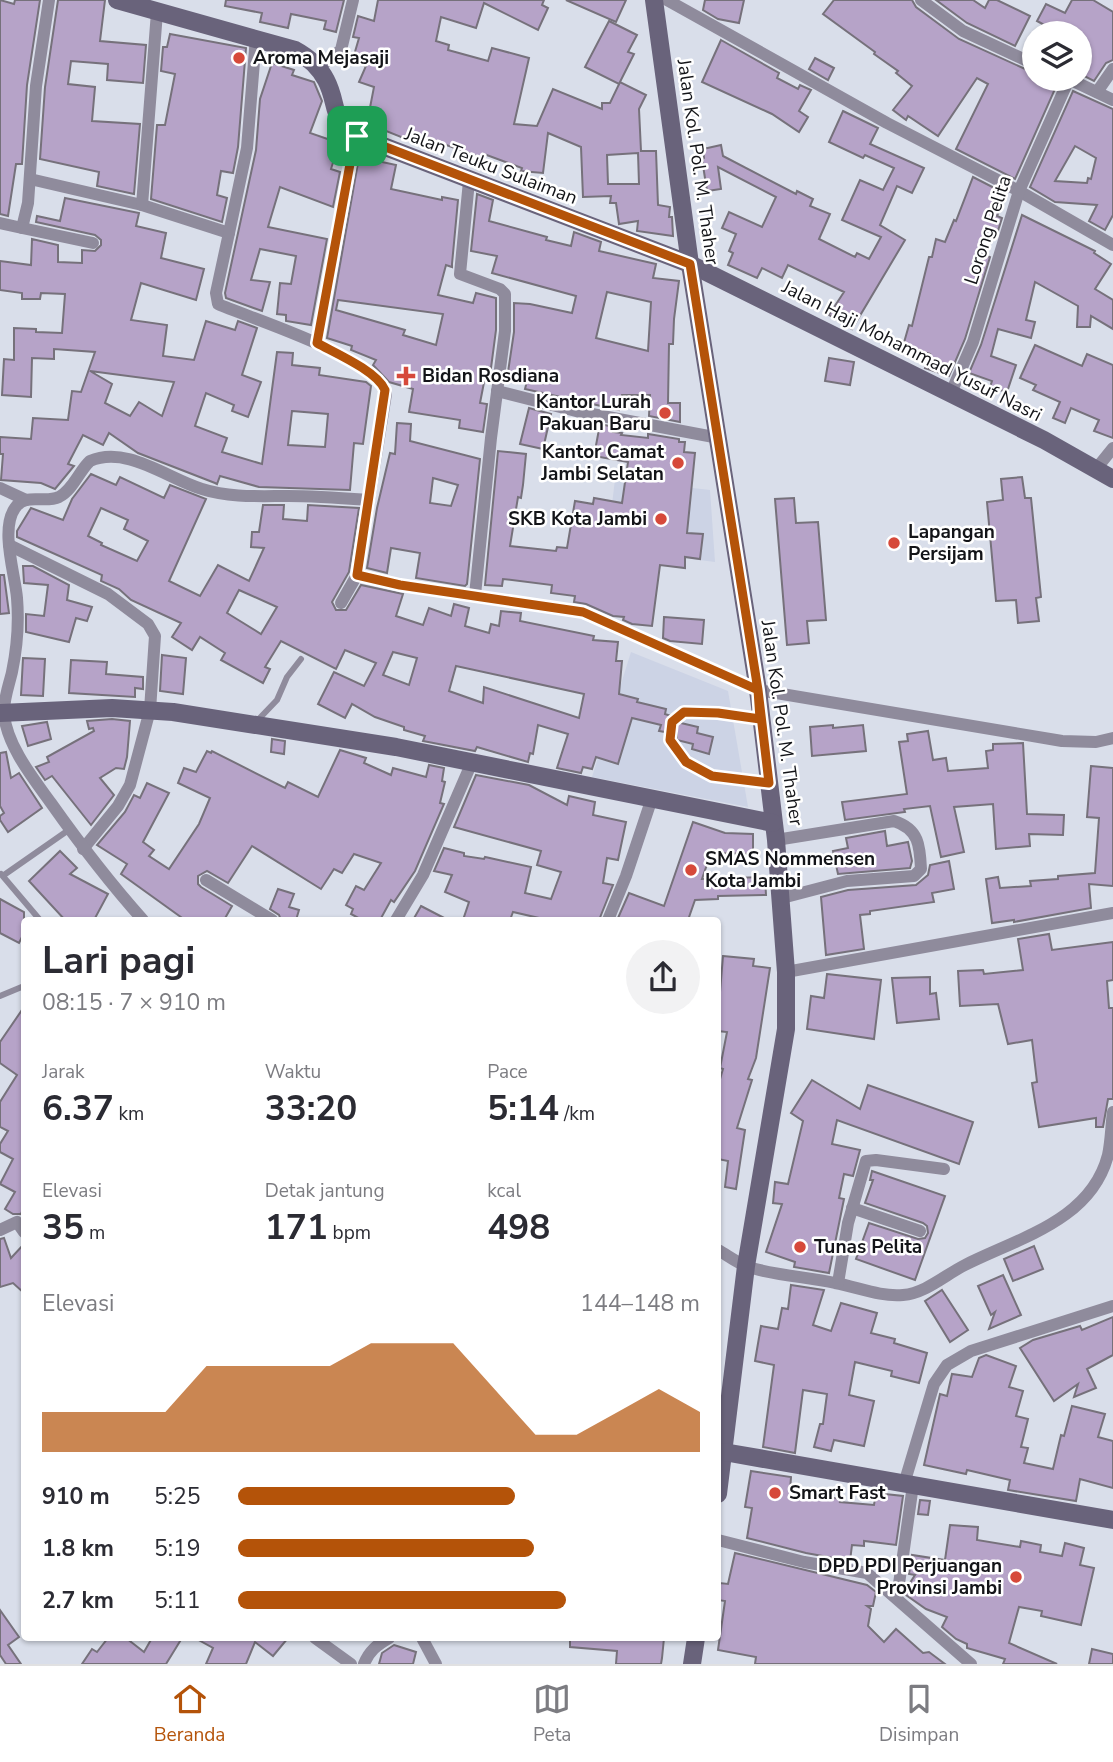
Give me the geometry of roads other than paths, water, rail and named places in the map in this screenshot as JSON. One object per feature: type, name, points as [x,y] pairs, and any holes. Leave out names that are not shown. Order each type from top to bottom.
[{"type":"street","points":[[22,228],[28,203],[36,86],[49,0]]},
{"type":"street","points":[[117,0],[295,50],[306,56],[327,81],[340,122],[349,131],[350,164],[317,343]]},
{"type":"street","points":[[318,68],[341,50],[353,0]]},
{"type":"street","name":"Jalan Kol. Pol. M. Thaher","points":[[654,0],[690,264],[758,690],[782,898],[786,972],[786,1029],[746,1266],[721,1473]]},
{"type":"street","points":[[667,0],[887,124],[1019,191],[1113,245]]},
{"type":"street","points":[[921,0],[963,31],[1022,58]]},
{"type":"street","points":[[142,205],[158,12]]},
{"type":"street","points":[[256,37],[247,148],[216,293],[218,304],[317,343],[357,365],[380,381],[385,390],[357,575],[341,603]]},
{"type":"street","points":[[1097,92],[1113,69]]},
{"type":"street","points":[[1092,90],[1113,100]]},
{"type":"street","name":"Lorong Pelita","points":[[950,395],[973,342],[1019,191],[1064,91]]},
{"type":"street","name":"Jalan Teuku Sulaiman","points":[[349,131],[366,141],[690,264]]},
{"type":"street","points":[[30,179],[142,205],[229,233]]},
{"type":"street","points":[[469,181],[458,269],[462,276],[500,289],[505,294],[505,331],[475,595]]},
{"type":"street","points":[[0,223],[93,243]]},
{"type":"street","name":"Jalan Haji Mohammad Yusuf Nasri","points":[[690,264],[1044,440],[1113,478]]},
{"type":"street","points":[[497,391],[576,411],[719,438]]},
{"type":"street","points":[[1096,469],[1113,448]]},
{"type":"street","points":[[0,488],[26,500],[58,498],[67,491],[90,461],[113,457],[140,464],[215,493],[369,500]]},
{"type":"street","points":[[26,500],[15,508],[5,530],[18,615],[15,654],[2,713],[18,755],[83,849],[140,917]]},
{"type":"street","points":[[9,545],[108,594],[148,624],[156,641],[150,710],[136,766],[125,795],[83,849]]},
{"type":"street","points":[[357,575],[400,585],[567,609],[597,617],[758,690],[1062,741],[1096,742],[1113,738]]},
{"type":"street","points":[[2,713],[112,708],[150,710],[255,724],[396,747],[652,798],[775,831],[894,821],[906,825],[920,844],[921,869],[914,876],[847,881],[782,898]]},
{"type":"street","points":[[398,917],[423,875],[472,762]]},
{"type":"street","points":[[609,917],[652,798]]},
{"type":"street","points":[[206,880],[267,917]]},
{"type":"street","points":[[786,972],[1113,913]]},
{"type":"street","points":[[721,1253],[746,1266],[838,1283],[888,1296],[910,1294],[925,1289],[963,1266],[1055,1222],[1085,1197],[1104,1167],[1110,1144],[1112,1112]]},
{"type":"street","points":[[838,1283],[852,1209],[864,1165],[869,1160],[944,1169]]},
{"type":"street","points":[[852,1209],[920,1231]]},
{"type":"street","points":[[0,1230],[17,1222],[21,1228]]},
{"type":"street","points":[[897,1598],[908,1485],[934,1384],[947,1365],[971,1351],[1113,1306]]},
{"type":"street","points":[[724,1452],[1113,1520]]},
{"type":"street","points":[[721,1541],[804,1562],[860,1570],[876,1579],[971,1664]]},
{"type":"street","points":[[319,1641],[351,1664]]},
{"type":"street","points":[[364,1664],[374,1647],[384,1641]]},
{"type":"street","points":[[424,1641],[436,1664]]},
{"type":"street","points":[[692,1664],[696,1641]]},
{"type":"lane","points":[[255,724],[277,700],[287,677],[301,659]]},
{"type":"lane","points":[[760,719],[718,713],[684,712],[672,722],[670,740],[686,762],[712,776],[769,783]]},
{"type":"lane","points":[[37,917],[2,875],[70,829]]},
{"type":"lane","points":[[0,996],[21,987]]},
{"type":"place","name":"Aroma Mejasaji","points":[[239,58]]},
{"type":"place","name":"Bidan Rosdiana","points":[[406,376]]},
{"type":"place","name":"Kantor Lurah Pakuan Baru","points":[[665,413]]},
{"type":"place","name":"Kantor Camat Jambi Selatan","points":[[678,463]]},
{"type":"place","name":"SKB Kota Jambi","points":[[661,519]]},
{"type":"place","name":"Lapangan Persijam","points":[[894,543]]},
{"type":"place","name":"SMAS Nommensen Kota Jambi","points":[[691,870]]},
{"type":"place","name":"Tunas Pelita","points":[[800,1247]]},
{"type":"place","name":"Smart Fast","points":[[775,1493]]},
{"type":"place","name":"DPD PDI Perjuangan Provinsi Jambi","points":[[1016,1577]]}]
